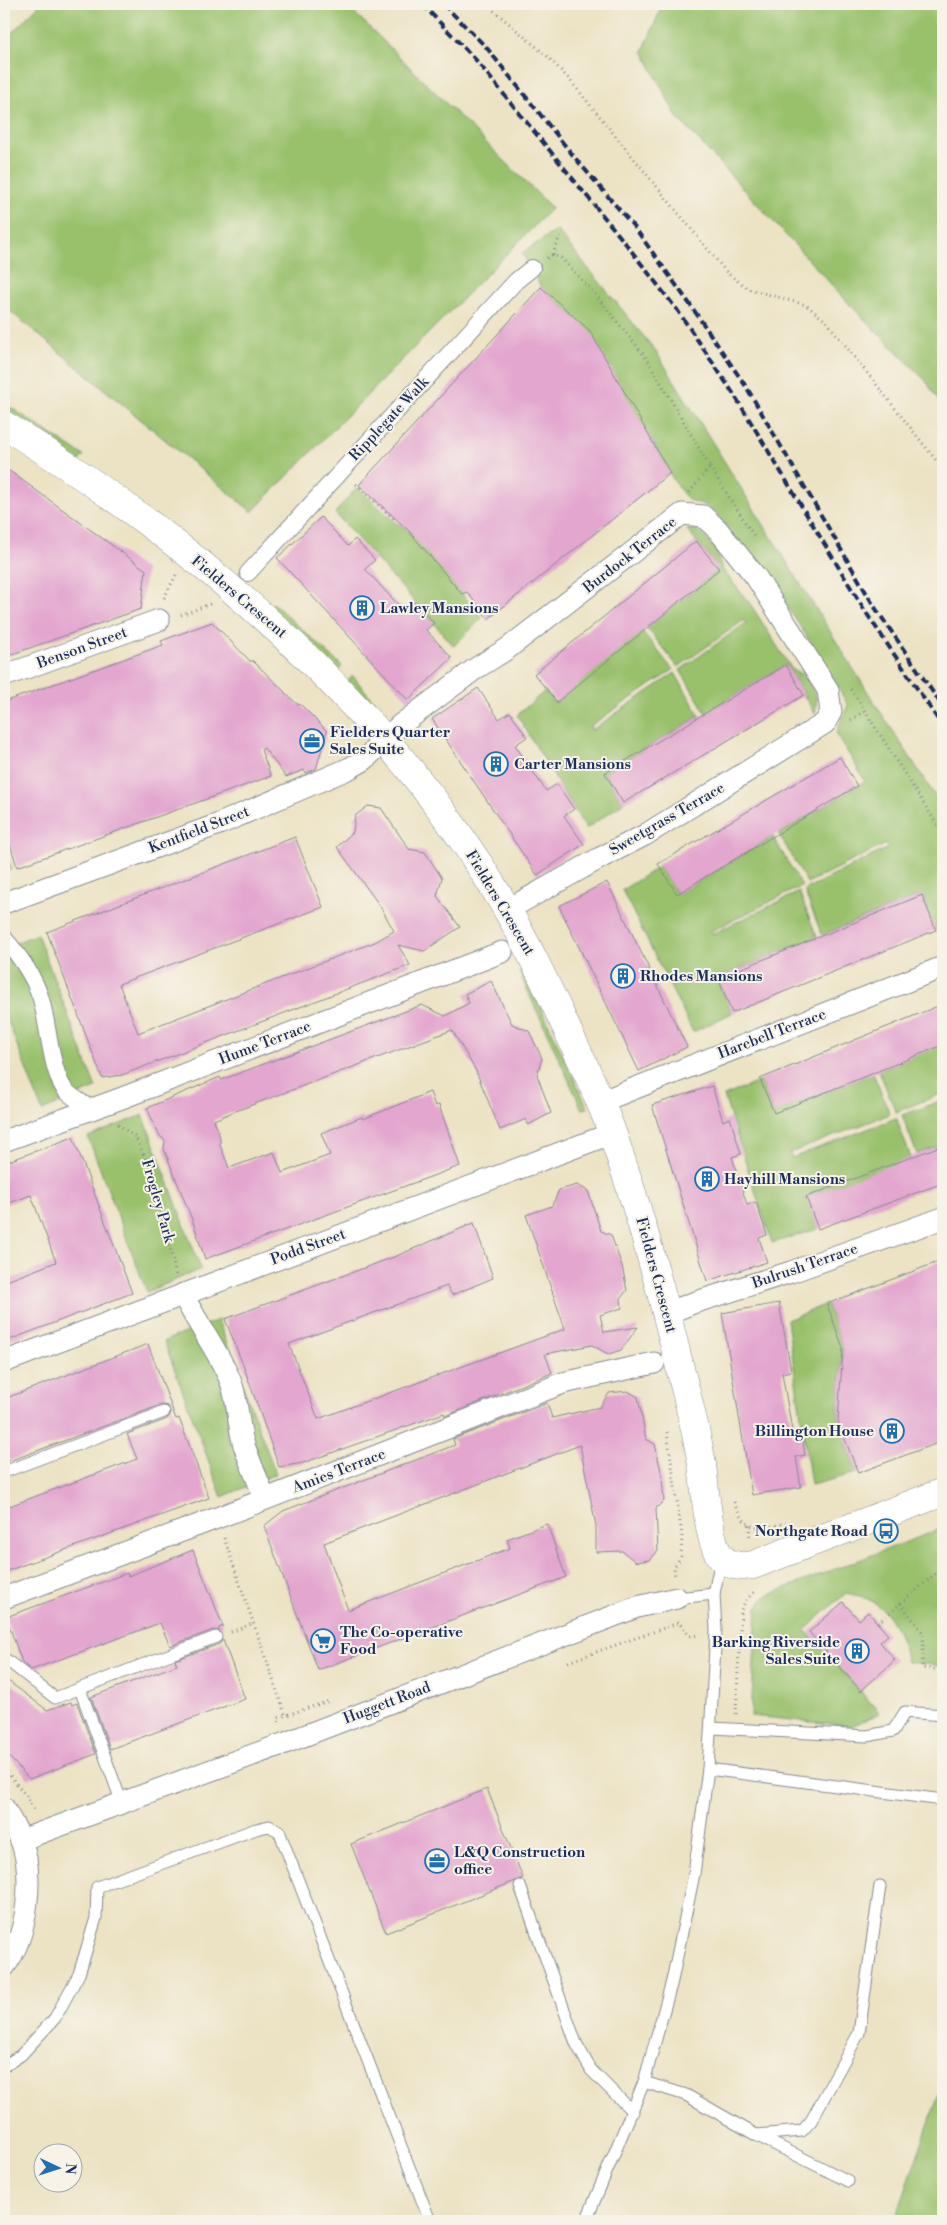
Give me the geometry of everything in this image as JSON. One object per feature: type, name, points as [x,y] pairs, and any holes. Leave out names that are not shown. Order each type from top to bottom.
[{"type":"street","name":"Ripplegate Walk","points":[[248,573],[516,281],[532,268]]},
{"type":"street","name":"Fielders Crescent","points":[[4,425],[60,460],[227,584],[270,621],[334,684],[392,733],[465,845],[518,905],[513,946],[612,1097],[613,1133],[644,1225],[668,1314],[666,1360],[696,1428],[714,1545],[721,1558]]},
{"type":"street","name":"Burdock Terrace","points":[[392,733],[475,669],[507,649],[682,514],[703,516],[718,530],[756,577],[828,690],[831,712],[825,723]]},
{"type":"street","name":"Benson Street","points":[[4,676],[159,620]]},
{"type":"street","name":"Sweetgrass Terrace","points":[[518,905],[644,835],[825,723]]},
{"type":"street","name":"Kentfield Street","points":[[4,903],[218,824],[327,779],[364,760],[392,733]]},
{"type":"street","points":[[4,938],[25,967],[40,994],[48,1024],[56,1071],[66,1090],[91,1109]]},
{"type":"street","name":"Hume Terrace","points":[[4,1141],[513,946]]},
{"type":"street","name":"Harebell Terrace","points":[[612,1097],[943,967]]},
{"type":"street","name":"Podd Street","points":[[4,1362],[613,1133]]},
{"type":"street","name":"Bulrush Terrace","points":[[668,1314],[692,1303],[791,1272],[943,1218]]},
{"type":"street","points":[[182,1294],[192,1315],[221,1362],[231,1385],[238,1409],[243,1441],[265,1499]]},
{"type":"street","name":"Amies Terrace","points":[[4,1598],[217,1518],[562,1384],[666,1360]]},
{"type":"street","points":[[721,1558],[735,1565],[753,1565],[943,1492]]},
{"type":"street","name":"Huggett Road","points":[[21,1840],[288,1742],[637,1607],[676,1597]]},
{"type":"street","points":[[4,1808],[21,1840],[29,1881],[25,1922],[9,1961],[4,1967]]},
{"type":"lane","points":[[4,1472],[164,1412]]},
{"type":"lane","points":[[586,2221],[644,2082],[672,1981],[694,1874],[708,1769],[716,1630],[714,1594],[721,1558]]},
{"type":"lane","name":"Huggett Road","points":[[676,1597],[714,1594]]},
{"type":"lane","points":[[4,1658],[55,1698],[216,1637]]},
{"type":"lane","points":[[80,1689],[122,1803]]},
{"type":"lane","points":[[711,1728],[867,1736],[893,1731],[905,1712],[943,1715]]},
{"type":"lane","points":[[708,1769],[943,1800]]},
{"type":"lane","points":[[4,2066],[21,2055],[55,2018],[79,1974],[96,1918],[97,1887],[256,1828],[268,1826],[279,1831],[430,2221]]},
{"type":"lane","points":[[520,1886],[576,2043],[591,2070],[633,2112]]},
{"type":"lane","points":[[756,2136],[802,2131],[811,2121],[859,2033],[880,1886]]},
{"type":"lane","points":[[644,2082],[686,2095],[756,2136],[848,2181]]},
{"type":"path","points":[[486,4],[548,57],[569,79],[728,274],[749,289],[806,305],[826,321],[943,469]]},
{"type":"path","points":[[532,268],[553,255],[556,242],[561,236]]},
{"type":"path","points":[[553,255],[560,258],[595,294],[647,359],[710,467],[686,496],[682,514]]},
{"type":"path","points":[[358,486],[396,521]]},
{"type":"path","points":[[159,620],[190,613],[212,603]]},
{"type":"path","name":"Frogley Park","points":[[91,1109],[130,1132],[145,1154],[153,1175],[182,1294]]},
{"type":"path","points":[[677,1506],[682,1535],[681,1557],[674,1567],[678,1623],[690,1636],[699,1635]]},
{"type":"path","points":[[217,1518],[286,1714]]},
{"type":"path","points":[[750,1543],[749,1525],[760,1528],[776,1525]]},
{"type":"path","points":[[878,1623],[943,1567]]},
{"type":"path","points":[[735,1729],[739,1625],[741,1610],[746,1600]]},
{"type":"path","points":[[900,1603],[924,1634],[922,1668],[943,1670]]},
{"type":"path","points":[[216,1637],[254,1623]]},
{"type":"path","points":[[568,1662],[678,1623]]},
{"type":"green space","points":[[40,4],[346,4],[552,208],[252,512],[4,306],[4,41]]},
{"type":"green space","points":[[659,4],[943,4],[943,408],[926,381],[853,308],[676,116],[643,51],[660,11]]},
{"type":"green space","points":[[557,230],[655,350],[869,694],[943,808],[943,929],[936,930],[922,895],[822,935],[804,890],[888,848],[886,844],[807,883],[779,834],[865,781],[836,733],[848,705],[805,633],[756,565],[716,513],[701,503],[692,502],[680,490],[652,440],[462,594],[482,618],[454,646],[335,513],[357,487],[396,523],[406,528],[580,323],[541,287],[522,253]]},
{"type":"green space","points":[[4,403],[84,456],[78,462],[4,415]]},
{"type":"green space","points":[[687,530],[700,531],[715,549],[722,569],[751,605],[791,668],[806,677],[817,698],[815,714],[786,665],[706,713],[680,670],[746,623],[744,620],[678,667],[647,628],[719,569]]},
{"type":"green space","points":[[273,603],[342,666],[336,673],[267,611]]},
{"type":"green space","points":[[642,631],[673,670],[590,726],[592,730],[675,673],[700,716],[605,773],[623,803],[586,829],[517,715],[545,691],[555,703]]},
{"type":"green space","points":[[353,676],[377,705],[370,710],[347,681]]},
{"type":"green space","points":[[773,837],[802,886],[711,931],[712,934],[799,892],[817,937],[718,978],[732,1013],[693,1032],[622,890],[660,866],[677,894]]},
{"type":"green space","points":[[4,848],[12,869],[4,873]]},
{"type":"green space","points":[[37,934],[96,1088],[42,1111],[4,1011],[4,948]]},
{"type":"green space","points":[[523,970],[588,1108],[582,1109],[519,972]]},
{"type":"green space","points":[[943,1044],[943,1093],[896,1112],[879,1071]]},
{"type":"green space","points":[[873,1073],[890,1114],[790,1153],[792,1158],[896,1118],[911,1158],[807,1197],[818,1229],[772,1243],[724,1096],[761,1081],[774,1113]]},
{"type":"green space","points":[[943,1100],[943,1145],[917,1154],[902,1115]]},
{"type":"green space","points":[[143,1115],[201,1269],[147,1292],[88,1137]]},
{"type":"green space","points":[[827,1304],[843,1348],[838,1420],[857,1473],[811,1485],[787,1320]]},
{"type":"green space","points":[[218,1320],[276,1474],[222,1497],[164,1341]]},
{"type":"green space","points":[[943,1528],[943,1666],[907,1662],[902,1643],[889,1616],[874,1603],[863,1597],[846,1593],[805,1630],[880,1713],[852,1726],[751,1716],[757,1607],[767,1595]]},
{"type":"green space","points":[[943,2082],[943,2221],[895,2221]]},
{"type":"building","points":[[541,287],[590,331],[670,473],[488,619],[467,592],[462,594],[408,530],[359,485]]},
{"type":"building","points":[[4,467],[146,570],[141,609],[4,657]]},
{"type":"building","name":"Lawley Mansions","points":[[321,517],[348,546],[355,539],[375,560],[365,569],[404,611],[414,602],[434,623],[426,630],[452,658],[408,700],[277,558]]},
{"type":"building","points":[[696,541],[719,569],[557,702],[534,674]]},
{"type":"building","points":[[212,622],[250,661],[253,661],[327,731],[316,769],[306,773],[304,770],[286,777],[264,748],[261,750],[271,776],[17,867],[4,823],[4,702],[163,645],[161,641]]},
{"type":"building","points":[[786,665],[804,695],[623,803],[605,773]]},
{"type":"building","name":"Carter Mansions","points":[[478,688],[499,719],[510,712],[527,737],[515,745],[546,791],[557,784],[574,809],[564,816],[584,844],[537,875],[432,719]]},
{"type":"building","points":[[840,757],[857,786],[677,894],[658,864]]},
{"type":"building","points":[[368,806],[381,808],[409,849],[425,852],[442,878],[437,896],[460,927],[424,951],[398,945],[410,965],[122,1075],[102,1078],[47,932],[295,837],[323,907],[119,984],[138,1033],[375,942],[394,931],[380,906],[337,847],[353,832],[355,816]]},
{"type":"building","name":"Rhodes Mansions","points":[[607,882],[687,1047],[639,1071],[559,906]]},
{"type":"building","points":[[922,895],[936,930],[732,1013],[718,978]]},
{"type":"building","points":[[491,981],[512,1024],[529,1031],[542,1058],[537,1075],[551,1113],[528,1125],[526,1119],[500,1130],[476,1071],[452,1030],[214,1120],[220,1138],[220,1145],[229,1168],[274,1152],[282,1173],[330,1155],[321,1133],[362,1117],[363,1119],[430,1092],[435,1106],[439,1105],[460,1166],[205,1259],[193,1222],[164,1149],[165,1141],[159,1135],[147,1108],[220,1077],[221,1080],[422,1005],[445,1016],[469,1003],[465,994]]},
{"type":"building","points":[[943,1004],[943,1045],[774,1113],[760,1079]]},
{"type":"building","name":"Hayhill Mansions","points":[[712,1086],[723,1121],[730,1118],[741,1154],[732,1157],[747,1205],[756,1202],[767,1235],[759,1238],[767,1262],[707,1281],[652,1105]]},
{"type":"building","points":[[73,1137],[132,1293],[4,1342],[4,1282],[56,1262],[31,1195],[4,1205],[4,1163]]},
{"type":"building","points":[[943,1145],[943,1183],[818,1229],[806,1197]]},
{"type":"building","points":[[577,1185],[588,1191],[601,1231],[611,1235],[622,1266],[627,1290],[621,1298],[622,1308],[600,1315],[604,1332],[638,1327],[621,1350],[610,1355],[592,1345],[545,1354],[552,1373],[445,1416],[444,1413],[303,1463],[279,1467],[225,1319],[394,1257],[474,1223],[493,1278],[452,1295],[447,1286],[289,1344],[318,1419],[565,1329],[526,1215],[552,1206],[559,1190]]},
{"type":"building","points":[[943,1260],[943,1441],[858,1473],[838,1421],[843,1348],[827,1304]]},
{"type":"building","points":[[779,1303],[791,1371],[782,1373],[793,1436],[802,1434],[805,1455],[796,1457],[801,1487],[752,1495],[722,1313]]},
{"type":"building","points":[[148,1344],[176,1419],[179,1418],[209,1498],[4,1572],[4,1508],[137,1459],[127,1434],[167,1419],[171,1413],[168,1406],[161,1405],[4,1463],[4,1399]]},
{"type":"building","points":[[628,1391],[638,1397],[646,1439],[655,1444],[662,1476],[664,1501],[656,1508],[658,1551],[650,1560],[636,1562],[622,1551],[596,1552],[596,1526],[580,1445],[324,1543],[348,1610],[510,1548],[507,1539],[547,1524],[566,1577],[318,1670],[264,1526],[283,1511],[455,1445],[453,1439],[547,1403],[552,1418],[600,1407],[609,1393]]},
{"type":"building","points":[[193,1550],[223,1626],[219,1628],[219,1631],[213,1630],[170,1646],[160,1623],[31,1670],[22,1662],[6,1617],[127,1573],[128,1576]]},
{"type":"building","name":"Barking Riverside Sales Suite","points":[[843,1602],[859,1620],[868,1612],[888,1635],[880,1642],[895,1660],[861,1691],[809,1632]]},
{"type":"building","points":[[223,1640],[245,1699],[110,1749],[91,1697],[177,1665],[175,1660],[219,1644]]},
{"type":"building","points":[[4,1678],[47,1710],[71,1702],[72,1705],[77,1703],[96,1754],[29,1779],[4,1751]]},
{"type":"building","name":"L&Q Construction office","points":[[487,1789],[523,1878],[386,1933],[351,1844]]},
{"type":"railway","points":[[422,4],[475,59],[622,239],[678,311],[735,396],[865,611],[943,727]]},
{"type":"railway","points":[[443,4],[486,47],[576,159],[635,228],[689,303],[747,388],[874,606],[943,707]]},
{"type":"place","name":"Lawley Mansions","points":[[362,608]]},
{"type":"place","name":"Fielders Quarter Sales Suite","points":[[312,741]]},
{"type":"place","name":"Carter Mansions","points":[[496,764]]},
{"type":"place","name":"Rhodes Mansions","points":[[623,976]]},
{"type":"place","name":"Hayhill Mansions","points":[[707,1179]]},
{"type":"place","name":"Billington House","points":[[892,1431]]},
{"type":"place","name":"Northgate Road","points":[[886,1531]]},
{"type":"place","name":"The Co-operative Food","points":[[323,1641]]},
{"type":"place","name":"Barking Riverside Sales Suite","points":[[857,1651]]},
{"type":"place","name":"L&Q Construction office","points":[[437,1861]]}]
